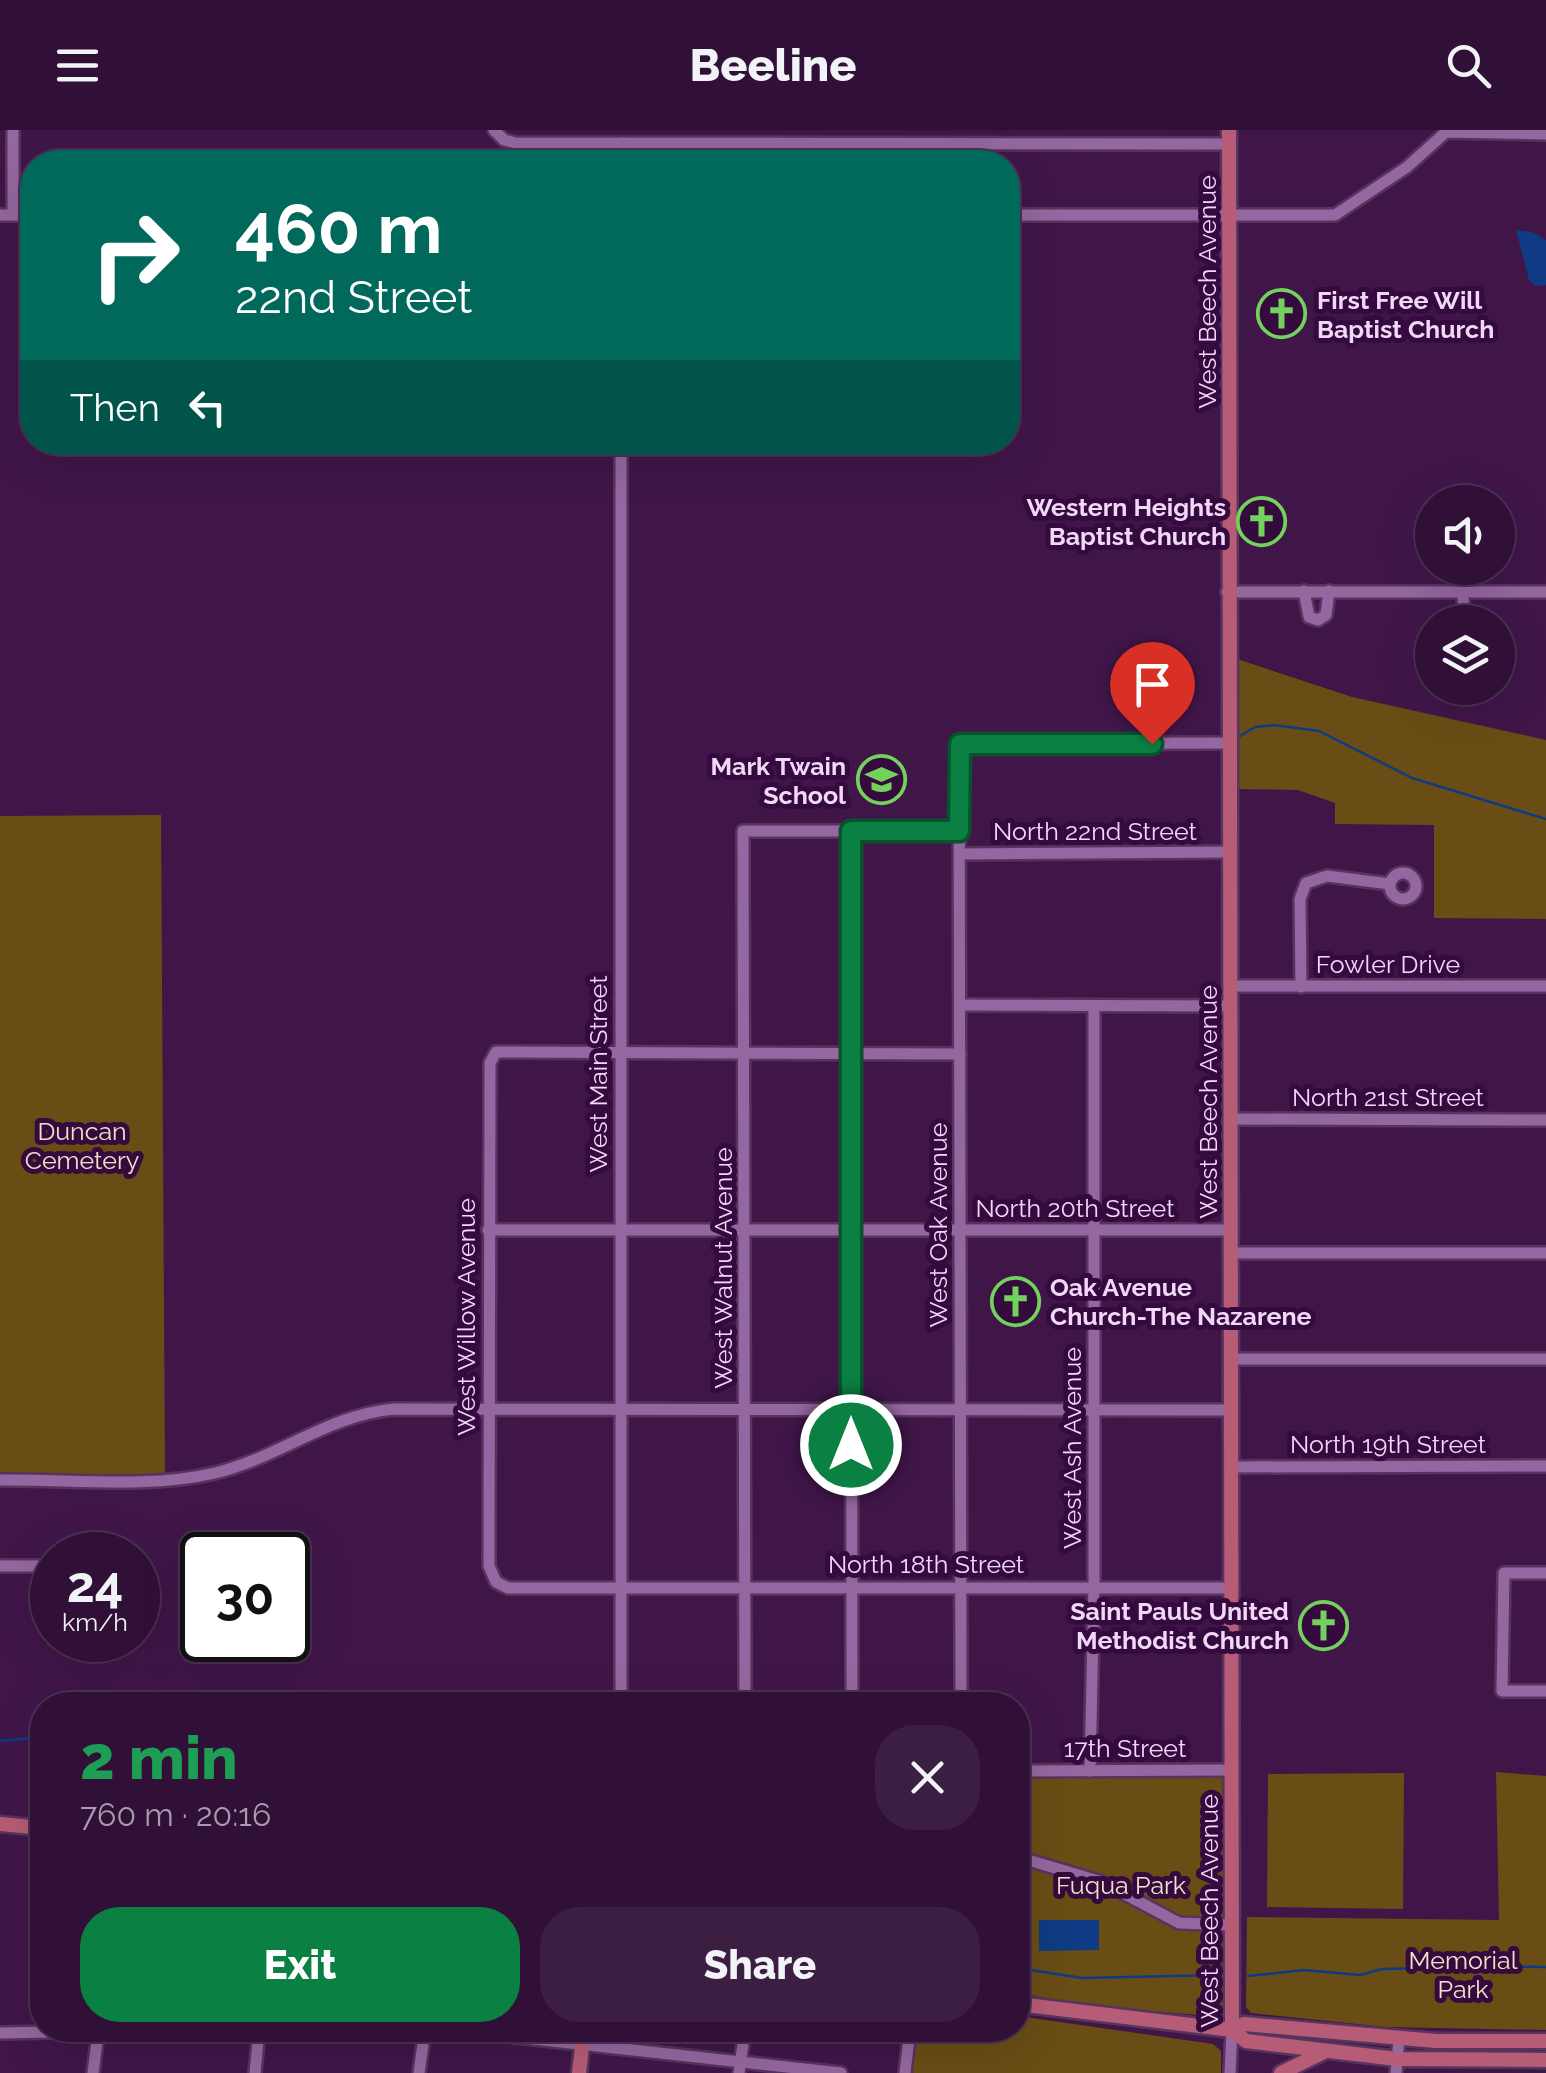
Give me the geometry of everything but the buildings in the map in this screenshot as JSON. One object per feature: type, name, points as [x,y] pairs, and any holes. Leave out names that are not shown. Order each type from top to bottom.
[{"type":"main road","name":"West Beech Avenue","points":[[1229,137],[1230,1588],[1232,1925],[1238,2027]]},
{"type":"main road","points":[[0,1824],[30,1827]]},
{"type":"main road","points":[[1030,2005],[1399,2039],[1546,2042]]},
{"type":"main road","points":[[1238,2027],[1246,2040],[1397,2066],[1546,2060]]},
{"type":"main road","points":[[579,2073],[583,2042]]},
{"type":"main road","points":[[1281,2073],[1324,2052]]},
{"type":"street","points":[[7,215],[13,130]]},
{"type":"street","points":[[494,130],[504,140],[516,143],[1229,137]]},
{"type":"street","points":[[1020,215],[1335,215],[1406,167],[1446,132],[1546,134]]},
{"type":"street","points":[[622,143],[622,150]]},
{"type":"street","name":"West Main Street","points":[[621,1692],[622,455]]},
{"type":"street","points":[[1304,591],[1309,618],[1318,620],[1326,615],[1329,591]]},
{"type":"street","points":[[1228,592],[1546,592]]},
{"type":"street","points":[[1464,592],[1464,605]]},
{"type":"street","name":"West Oak Avenue","points":[[961,1692],[960,744],[1229,744]]},
{"type":"street","points":[[852,1692],[851,831],[959,831]]},
{"type":"street","name":"West Walnut Avenue","points":[[746,1692],[744,832],[851,831]]},
{"type":"street","name":"North 22nd Street","points":[[961,854],[1230,852]]},
{"type":"street","points":[[1301,986],[1300,899],[1306,883],[1327,876],[1390,884]]},
{"type":"street","name":"Fowler Drive","points":[[1230,986],[1546,986]]},
{"type":"street","points":[[960,1004],[1230,1006]]},
{"type":"street","name":"West Ash Avenue","points":[[1090,1771],[1096,1230],[1094,1006]]},
{"type":"street","name":"West Willow Avenue","points":[[496,1582],[489,1566],[490,1063],[496,1052],[621,1052]]},
{"type":"street","points":[[621,1052],[960,1054]]},
{"type":"street","name":"North 21st Street","points":[[1231,1119],[1546,1120]]},
{"type":"street","name":"North 20th Street","points":[[488,1230],[1230,1230]]},
{"type":"street","points":[[1230,1253],[1546,1253]]},
{"type":"street","points":[[1230,1359],[1546,1359]]},
{"type":"street","points":[[0,1480],[212,1474],[246,1464],[325,1426],[368,1412],[746,1408],[1230,1410]]},
{"type":"street","name":"North 19th Street","points":[[1230,1467],[1546,1466]]},
{"type":"street","points":[[0,1566],[30,1566]]},
{"type":"street","points":[[1546,1573],[1504,1573],[1502,1691],[1546,1691]]},
{"type":"street","name":"North 18th Street","points":[[496,1582],[508,1588],[621,1589],[1230,1588]]},
{"type":"street","name":"17th Street","points":[[1030,1771],[1232,1770]]},
{"type":"street","points":[[1030,1861],[1102,1882],[1179,1923],[1232,1925]]},
{"type":"street","name":"West Beech Avenue","points":[[1230,2073],[1238,2027]]},
{"type":"street","points":[[0,2033],[30,2033]]},
{"type":"street","points":[[1397,2066],[1399,2039]]},
{"type":"street","points":[[92,2073],[97,2042]]},
{"type":"street","points":[[255,2073],[258,2042]]},
{"type":"street","points":[[419,2073],[423,2042]]},
{"type":"street","points":[[605,2042],[740,2066],[841,2073]]},
{"type":"street","points":[[905,2073],[909,2042]]},
{"type":"green space","points":[[1234,658],[1352,697],[1546,740],[1546,919],[1434,918],[1434,825],[1335,824],[1335,803],[1298,790],[1234,789]]},
{"type":"green space","name":"Duncan Cemetery","points":[[161,815],[165,1474],[0,1476],[0,816]]},
{"type":"green space","name":"Memorial Park","points":[[1496,1772],[1546,1776],[1546,2030],[1386,2027],[1251,2013],[1246,2007],[1247,1917],[1499,1920]]},
{"type":"green space","points":[[1404,1773],[1403,1909],[1267,1907],[1268,1774]]},
{"type":"green space","name":"Fuqua Park","points":[[1225,1775],[1223,2017],[1090,2006],[1030,1995],[1030,1776]]},
{"type":"green space","points":[[1030,2018],[1213,2044],[1221,2051],[1221,2073],[911,2073],[915,2042],[1030,2042]]},
{"type":"water","points":[[1516,230],[1532,232],[1546,240],[1546,285],[1536,286],[1529,280]]},
{"type":"water","points":[[1039,1920],[1099,1920],[1099,1950],[1039,1951]]},
{"type":"waterway","points":[[1235,739],[1255,727],[1274,725],[1319,731],[1412,778],[1546,819]]},
{"type":"waterway","points":[[0,1741],[30,1738]]},
{"type":"waterway","points":[[1248,1976],[1304,1970],[1360,1975],[1382,1969],[1475,1972],[1487,1966],[1546,1967]]},
{"type":"waterway","points":[[1030,1970],[1082,1978],[1220,1975]]},
{"type":"place","name":"First Free Will Baptist Church","points":[[1282,314]]},
{"type":"place","name":"Western Heights Baptist Church","points":[[1261,521]]},
{"type":"place","name":"Mark Twain School","points":[[881,780]]},
{"type":"place","name":"Oak Avenue Church-The Nazarene","points":[[1015,1301]]},
{"type":"place","name":"Saint Pauls United Methodist Church","points":[[1324,1625]]},
{"type":"route","points":[[851,1445],[851,831],[959,831],[960,744],[1152,744]]}]
